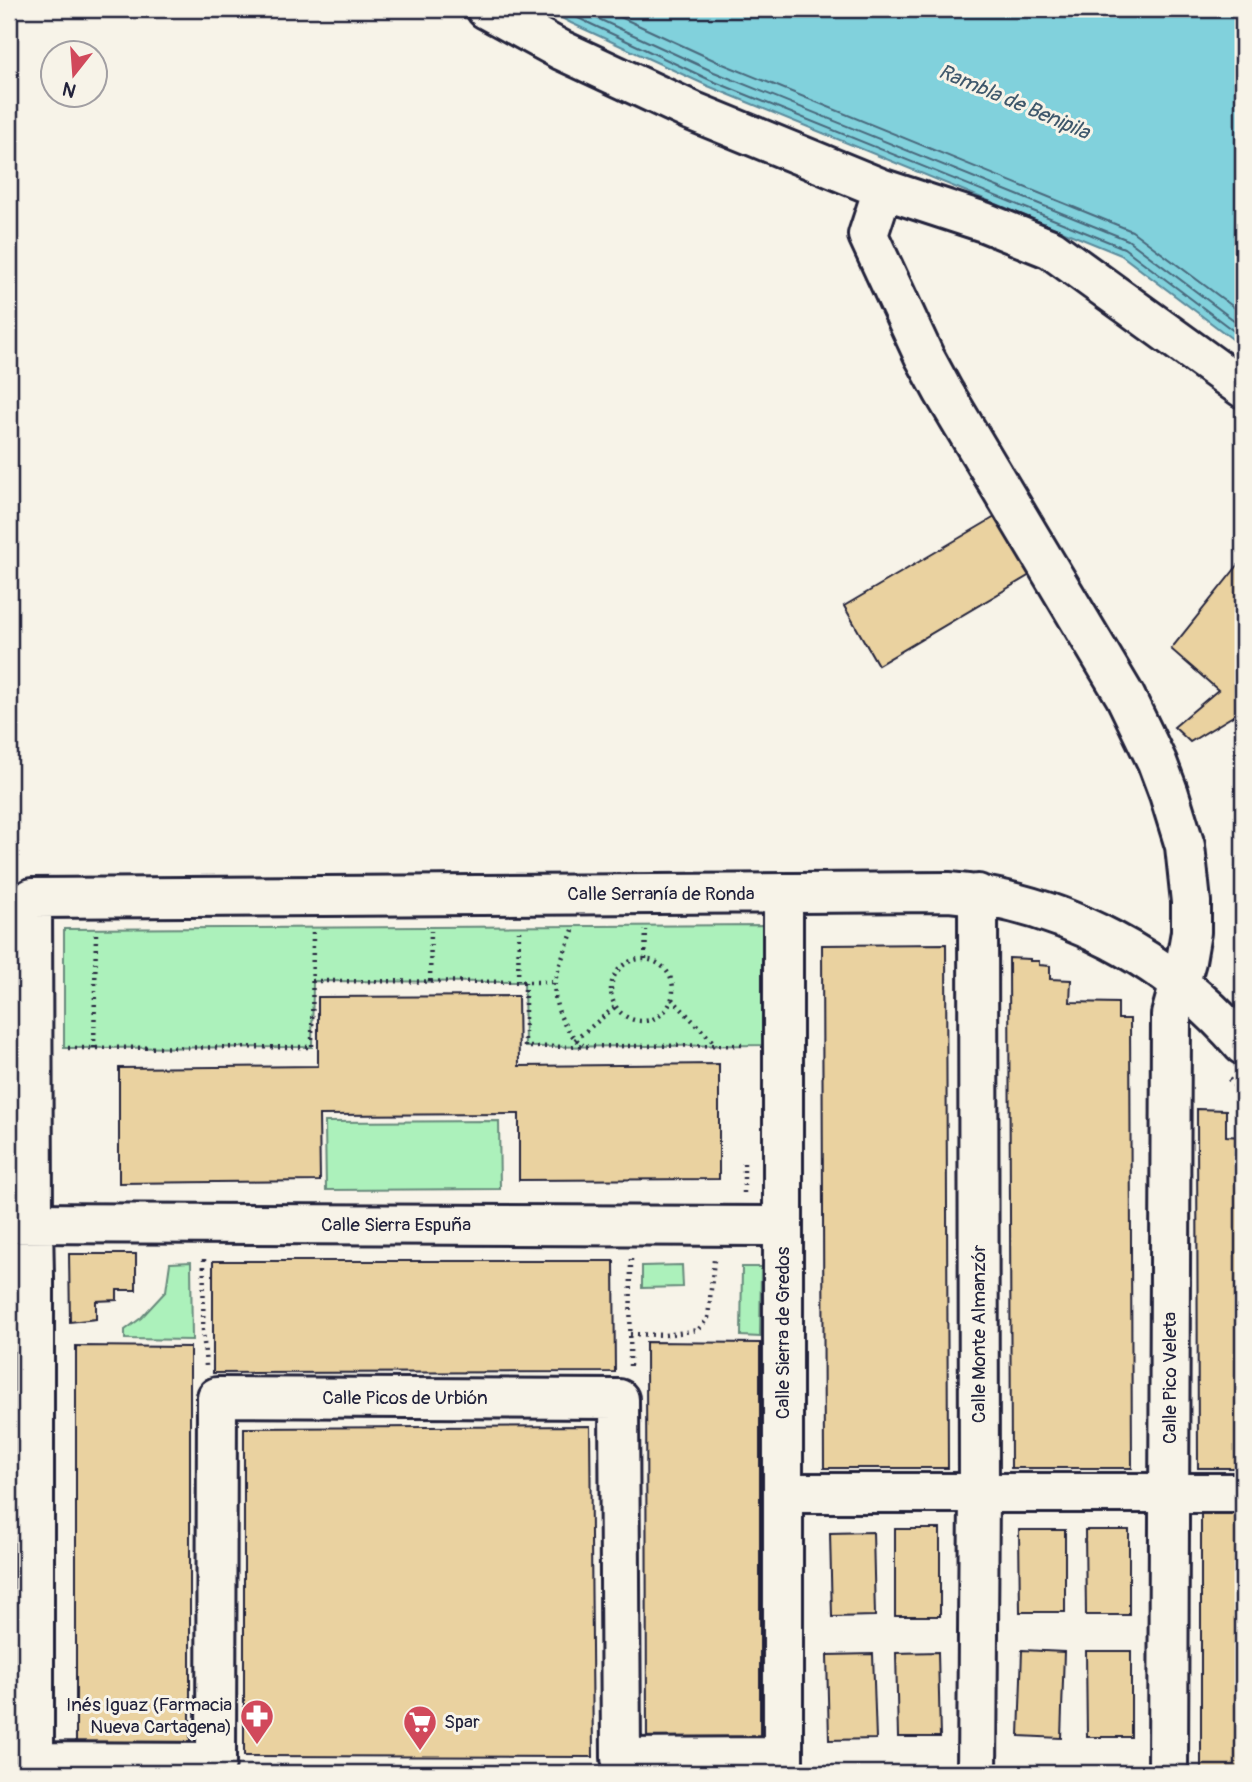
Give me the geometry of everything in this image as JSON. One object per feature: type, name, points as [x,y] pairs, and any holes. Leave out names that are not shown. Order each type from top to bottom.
[{"type":"street","points":[[486,9],[561,50],[691,111],[883,189],[984,222],[1051,249],[1243,388]]},
{"type":"street","name":"Calle Pico Veleta","points":[[883,189],[868,235],[906,320],[943,391],[1125,696],[1157,762],[1185,846],[1191,932],[1171,1015],[1168,1773]]},
{"type":"street","name":"Calle Serranía de Ronda","points":[[21,1223],[32,898],[949,892],[978,894],[1039,910],[1084,927],[1126,948],[1180,983],[1216,1014],[1234,1058]]},
{"type":"street","name":"Calle Sierra de Gredos","points":[[783,893],[783,1765]]},
{"type":"street","name":"Calle Monte Almanzór","points":[[977,1773],[978,894]]},
{"type":"street","points":[[21,1223],[34,1277],[34,1768]]},
{"type":"street","name":"Calle Sierra Espuña","points":[[21,1223],[783,1226]]},
{"type":"street","name":"Calle Picos de Urbión","points":[[34,1768],[216,1763],[217,1397],[619,1399],[621,1758],[783,1765]]},
{"type":"street","points":[[783,1493],[1243,1493]]},
{"type":"path","points":[[574,926],[555,982],[556,1005],[575,1040],[584,1046]]},
{"type":"path","points":[[645,959],[646,926]]},
{"type":"path","points":[[430,981],[431,927]]},
{"type":"path","points":[[518,981],[519,927]]},
{"type":"path","points":[[64,1048],[312,1047],[313,928]]},
{"type":"path","points":[[94,1048],[96,929]]},
{"type":"path","points":[[645,959],[664,968],[673,988],[671,999],[664,1012],[655,1018],[634,1020],[615,1007],[611,986],[618,971],[626,964],[645,959]]},
{"type":"path","points":[[312,981],[555,982]]},
{"type":"path","points":[[525,982],[525,1047],[783,1046]]},
{"type":"path","points":[[671,999],[717,1045]]},
{"type":"path","points":[[575,1040],[615,1007]]},
{"type":"path","points":[[1234,1058],[1243,1097]]},
{"type":"path","points":[[204,1251],[203,1330],[206,1357]]},
{"type":"path","points":[[630,1312],[630,1334],[665,1335]]},
{"type":"green space","points":[[767,925],[767,1045],[525,1047],[524,982],[313,981],[312,1047],[64,1048],[64,929]]},
{"type":"green space","points":[[499,1121],[500,1189],[326,1190],[325,1122]]},
{"type":"green space","points":[[191,1262],[192,1340],[125,1339],[125,1330],[141,1318],[166,1291],[170,1263]]},
{"type":"green space","points":[[682,1265],[683,1287],[642,1288],[642,1266]]},
{"type":"green space","points":[[742,1267],[761,1267],[760,1337],[741,1336]]},
{"type":"water","name":"Rambla de Benipila","points":[[545,9],[1243,9],[1243,347],[1121,255],[708,86]]},
{"type":"building","points":[[995,517],[1030,575],[878,665],[844,606]]},
{"type":"building","points":[[1243,559],[1243,710],[1190,742],[1174,727],[1218,690],[1171,649]]},
{"type":"building","points":[[946,944],[948,1468],[824,1468],[822,945]]},
{"type":"building","points":[[1009,958],[1039,961],[1039,965],[1050,966],[1050,979],[1071,980],[1070,1002],[1118,1003],[1118,1019],[1130,1019],[1132,1468],[1011,1468]]},
{"type":"building","points":[[518,996],[519,1066],[719,1064],[719,1179],[519,1180],[519,1114],[319,1115],[320,1181],[119,1183],[119,1068],[318,1066],[318,997]]},
{"type":"building","points":[[1197,1109],[1226,1110],[1226,1136],[1243,1137],[1243,1468],[1198,1468]]},
{"type":"building","points":[[69,1254],[136,1254],[136,1290],[117,1290],[117,1300],[96,1301],[96,1319],[70,1322]]},
{"type":"building","points":[[213,1261],[614,1261],[615,1372],[213,1373]]},
{"type":"building","points":[[646,1342],[760,1343],[760,1744],[647,1744]]},
{"type":"building","points":[[76,1346],[190,1347],[190,1743],[76,1744]]},
{"type":"building","points":[[590,1426],[593,1757],[244,1756],[244,1428]]},
{"type":"building","points":[[1243,1511],[1243,1773],[1201,1773],[1201,1512]]},
{"type":"building","points":[[895,1529],[940,1529],[940,1616],[895,1616]]},
{"type":"building","points":[[1019,1530],[1065,1530],[1065,1612],[1020,1612]]},
{"type":"building","points":[[1085,1530],[1129,1530],[1129,1615],[1086,1615]]},
{"type":"building","points":[[873,1532],[875,1616],[832,1617],[830,1533]]},
{"type":"building","points":[[1022,1650],[1064,1652],[1061,1738],[1019,1736]]},
{"type":"building","points":[[1086,1651],[1131,1651],[1131,1737],[1087,1737]]},
{"type":"building","points":[[938,1652],[940,1737],[898,1737],[896,1653]]},
{"type":"building","points":[[873,1654],[876,1739],[829,1740],[827,1655]]},
{"type":"place","name":"Inés Iguaz (Farmacia Nueva Cartagena)","points":[[257,1746]]},
{"type":"place","name":"Spar","points":[[420,1752]]}]
